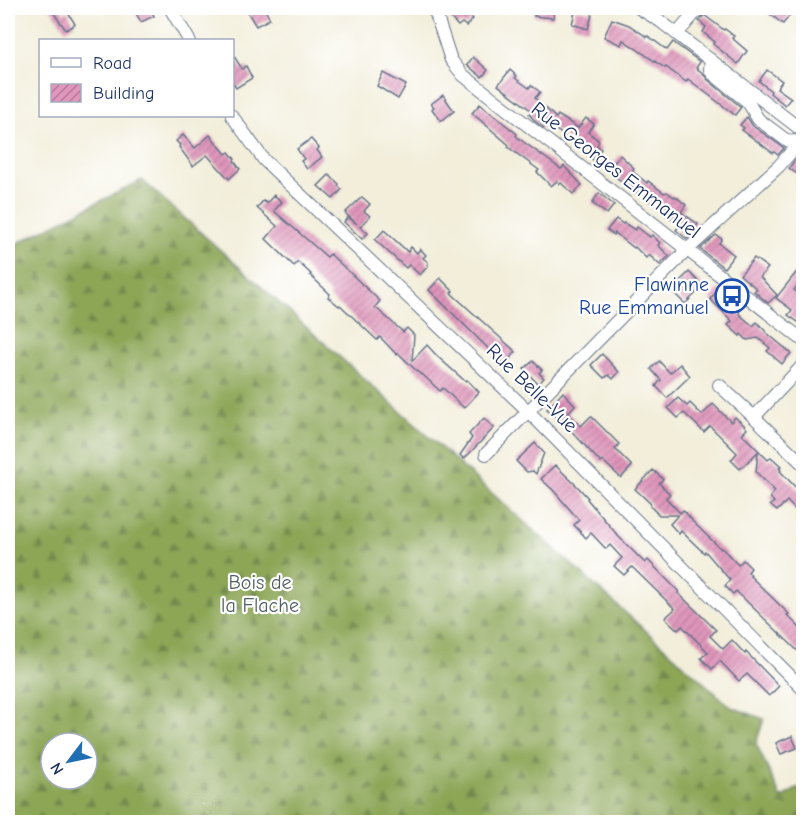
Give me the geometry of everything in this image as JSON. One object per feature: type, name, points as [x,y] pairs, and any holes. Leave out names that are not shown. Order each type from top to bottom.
[{"type":"street","points":[[170,8],[188,39]]},
{"type":"street","name":"Rue Georges Emmanuel","points":[[434,8],[451,60],[463,75],[804,341]]},
{"type":"street","points":[[639,8],[711,60],[710,69],[715,76],[750,105],[758,119],[786,140],[803,141]]},
{"type":"street","points":[[677,34],[699,8]]},
{"type":"street","name":"Rue Belle-Vue","points":[[233,117],[264,160],[528,411],[804,690]]},
{"type":"street","points":[[486,454],[687,250],[803,141]]},
{"type":"street","points":[[754,417],[804,364]]},
{"type":"street","points":[[719,385],[804,465]]},
{"type":"green space","name":"Bois de la Flache","points":[[142,180],[731,707],[764,719],[756,743],[781,798],[803,785],[803,822],[8,822],[8,248]]},
{"type":"building","points":[[50,8],[61,8],[64,13],[67,11],[75,24],[66,30]]},
{"type":"building","points":[[133,8],[150,8],[154,16],[141,22]]},
{"type":"building","points":[[245,8],[264,8],[270,19],[256,26]]},
{"type":"building","points":[[449,8],[463,8],[473,19],[466,26],[462,23],[458,26],[445,12]]},
{"type":"building","points":[[536,8],[554,8],[553,18],[534,16]]},
{"type":"building","points":[[576,8],[593,12],[588,29],[572,24]]},
{"type":"building","points":[[762,8],[783,8],[791,14],[783,24]]},
{"type":"building","points":[[704,15],[734,36],[732,38],[747,51],[738,64],[713,44],[715,42],[703,32],[706,27],[699,21]]},
{"type":"building","points":[[612,19],[629,25],[667,50],[673,42],[700,62],[696,68],[741,107],[735,115],[688,79],[686,82],[623,40],[621,45],[604,37]]},
{"type":"building","points":[[234,56],[242,69],[246,66],[252,78],[236,88]]},
{"type":"building","points":[[473,57],[488,70],[482,77],[467,65]]},
{"type":"building","points":[[510,70],[517,76],[515,78],[529,88],[531,85],[540,92],[535,98],[556,118],[558,115],[578,128],[586,118],[594,124],[588,132],[599,141],[597,145],[601,149],[593,160],[559,132],[548,125],[544,128],[535,121],[529,114],[532,111],[498,85]]},
{"type":"building","points":[[767,70],[782,81],[777,88],[791,98],[785,105],[759,81]]},
{"type":"building","points":[[383,73],[406,85],[398,99],[377,86]]},
{"type":"building","points":[[443,95],[454,111],[441,121],[431,104]]},
{"type":"building","points":[[480,104],[525,143],[561,169],[564,166],[582,185],[573,194],[557,181],[551,186],[537,172],[539,170],[508,147],[509,145],[472,113]]},
{"type":"building","points":[[747,117],[753,126],[784,148],[778,155],[742,130],[744,128],[740,125]]},
{"type":"building","points":[[183,135],[195,148],[210,135],[226,154],[229,152],[240,169],[229,179],[207,155],[193,166],[176,141]]},
{"type":"building","points":[[311,139],[319,148],[317,150],[322,157],[307,169],[297,149]]},
{"type":"building","points":[[620,155],[634,168],[632,171],[647,183],[648,181],[664,193],[675,196],[686,205],[681,212],[698,224],[687,239],[676,230],[680,225],[608,171]]},
{"type":"building","points":[[798,156],[804,160],[804,179],[789,168]]},
{"type":"building","points":[[329,175],[342,189],[333,199],[318,186]]},
{"type":"building","points":[[599,193],[614,205],[607,214],[592,203]]},
{"type":"building","points":[[274,195],[282,202],[274,211],[327,257],[330,254],[380,301],[375,307],[403,332],[407,328],[414,335],[412,361],[427,345],[479,392],[464,408],[443,388],[440,391],[398,353],[397,355],[380,337],[377,340],[340,305],[328,297],[330,294],[298,262],[294,266],[266,239],[277,226],[257,208],[263,201],[267,203]]},
{"type":"building","points":[[362,197],[370,204],[364,211],[370,216],[360,227],[368,233],[362,239],[344,222],[348,217],[357,224],[345,213]]},
{"type":"building","points":[[616,219],[635,230],[637,227],[650,237],[652,235],[669,256],[660,265],[649,255],[646,258],[635,247],[607,230]]},
{"type":"building","points":[[384,230],[408,252],[411,247],[417,253],[420,249],[426,255],[423,258],[428,262],[428,266],[420,275],[409,265],[406,268],[375,240]]},
{"type":"building","points":[[716,235],[722,239],[719,243],[734,255],[724,268],[700,249]]},
{"type":"building","points":[[754,258],[768,268],[760,277],[777,295],[768,303],[754,291],[757,289],[740,275]]},
{"type":"building","points":[[799,269],[804,272],[804,276],[794,290],[804,297],[804,326],[788,315],[792,310],[776,298]]},
{"type":"building","points":[[689,272],[703,286],[685,304],[671,290]]},
{"type":"building","points":[[440,278],[453,291],[451,293],[516,352],[504,364],[429,290]]},
{"type":"building","points":[[719,289],[740,309],[739,314],[753,326],[757,322],[791,353],[782,364],[767,351],[770,348],[758,338],[747,340],[728,325],[732,321],[710,299]]},
{"type":"building","points":[[602,354],[619,372],[613,379],[609,375],[604,378],[591,365]]},
{"type":"building","points":[[533,361],[542,370],[539,373],[544,378],[538,384],[524,369]]},
{"type":"building","points":[[659,361],[670,373],[680,364],[690,376],[667,398],[656,386],[661,380],[651,369]]},
{"type":"building","points":[[563,392],[575,405],[568,413],[581,426],[591,416],[619,444],[615,449],[632,466],[621,478],[603,461],[601,463],[565,424],[547,409]]},
{"type":"building","points":[[678,398],[687,406],[690,403],[702,415],[713,404],[731,422],[735,417],[744,425],[747,429],[742,434],[768,460],[771,457],[781,466],[780,471],[804,496],[804,519],[787,501],[777,511],[770,505],[774,502],[770,497],[775,491],[756,472],[758,452],[740,469],[731,460],[737,453],[710,426],[704,432],[684,413],[678,418],[668,408]]},
{"type":"building","points":[[484,418],[494,428],[464,459],[460,455],[472,438],[469,434]]},
{"type":"building","points":[[535,443],[544,453],[536,474],[533,471],[527,472],[516,461]]},
{"type":"building","points":[[555,465],[588,498],[619,537],[645,563],[648,560],[716,630],[710,636],[723,649],[732,640],[779,686],[769,696],[747,674],[739,681],[720,661],[712,669],[701,658],[708,652],[682,626],[678,630],[665,618],[675,609],[632,567],[624,575],[614,566],[622,558],[610,545],[606,549],[591,533],[586,538],[574,525],[579,520],[541,479]]},
{"type":"building","points":[[653,470],[663,479],[659,483],[670,494],[666,498],[680,513],[683,510],[738,565],[743,560],[751,568],[748,572],[750,576],[804,632],[804,657],[736,591],[733,594],[725,586],[730,580],[705,551],[704,553],[681,531],[679,534],[670,524],[678,515],[659,515],[635,489]]},
{"type":"building","points":[[792,736],[797,748],[781,754],[776,743]]},
{"type":"place","name":"Flawinne Rue Emmanuel","points":[[732,296]]}]
